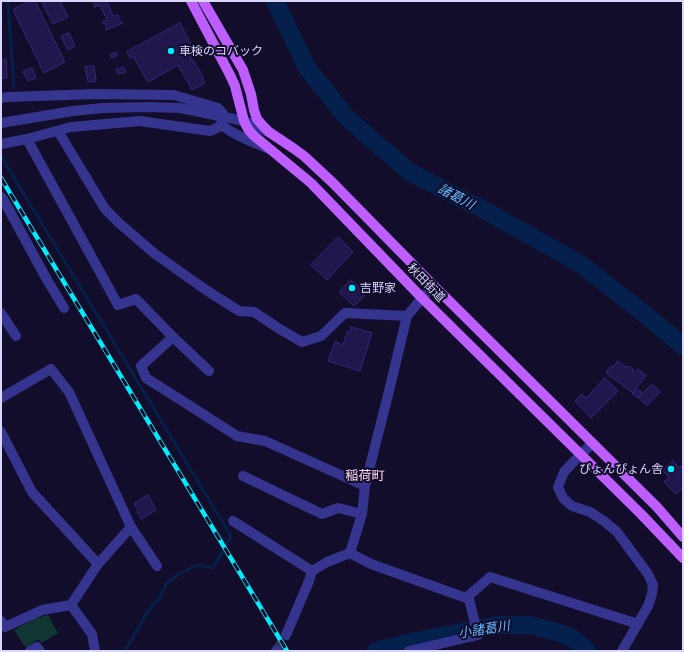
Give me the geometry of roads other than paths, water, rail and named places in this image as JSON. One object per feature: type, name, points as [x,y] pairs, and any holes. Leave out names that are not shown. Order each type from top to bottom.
[{"type":"main road","name":"秋田街道","points":[[192,1],[230,75],[235,86],[244,122],[253,135],[312,183],[422,298],[581,454],[683,558]]},
{"type":"main road","name":"秋田街道","points":[[203,1],[243,70],[248,82],[257,119],[268,132],[314,165],[656,507],[683,537]]},
{"type":"street","points":[[1,98],[95,94],[174,95],[218,108],[222,111],[222,121],[231,132],[245,140],[271,150]]},
{"type":"street","points":[[1,144],[27,139],[71,127],[140,120],[210,131],[217,129],[222,121],[236,112],[239,101]]},
{"type":"street","points":[[1,123],[73,111],[103,108],[148,107],[180,108],[231,125],[244,122],[252,111],[253,104]]},
{"type":"street","points":[[244,122],[252,124],[268,132]]},
{"type":"street","points":[[58,131],[105,209],[119,223],[155,254],[239,311],[254,312],[302,342],[321,336],[345,312],[407,316]]},
{"type":"street","points":[[27,139],[118,305],[136,299],[209,371]]},
{"type":"street","points":[[1,197],[64,308]]},
{"type":"street","points":[[350,553],[362,514],[370,466],[407,316],[433,285]]},
{"type":"street","points":[[1,313],[16,336]]},
{"type":"street","points":[[173,337],[141,366],[146,378],[237,436],[265,441],[366,486]]},
{"type":"street","points":[[1,398],[51,369],[69,392],[132,527],[158,566]]},
{"type":"street","points":[[1,432],[32,492],[98,564]]},
{"type":"street","points":[[592,444],[564,472],[558,487],[563,498],[572,506],[590,512],[617,532],[648,574],[653,585],[648,606],[622,651]]},
{"type":"street","points":[[243,476],[322,514],[338,508],[362,514]]},
{"type":"street","points":[[233,521],[312,571]]},
{"type":"street","points":[[1,621],[5,627],[42,610],[71,606],[98,564],[132,527]]},
{"type":"street","points":[[286,635],[312,571],[327,562],[350,553],[371,564],[469,599],[478,635],[409,651]]},
{"type":"street","points":[[466,598],[490,577],[638,624]]},
{"type":"street","points":[[71,606],[92,634],[94,651]]},
{"type":"street","points":[[30,651],[37,647],[40,651]]},
{"type":"waterway","points":[[8,1],[14,88]]},
{"type":"waterway","name":"諸葛川","points":[[275,1],[307,68],[348,119],[411,173],[488,212],[582,265],[683,346]]},
{"type":"waterway","points":[[1,156],[231,536],[213,568],[197,565],[180,573],[167,583],[159,599],[147,612],[124,651]]},
{"type":"waterway","name":"小諸葛川","points":[[376,651],[411,642],[497,625],[530,625],[560,633],[574,639],[587,651]]},
{"type":"tunnel","points":[[277,650],[286,635]]},
{"type":"railway","points":[[1,178],[287,651]]},
{"type":"place","name":"車検のコバック","points":[[171,51]]},
{"type":"place","name":"吉野家","points":[[352,288]]},
{"type":"place","name":"ぴょんぴょん舎","points":[[671,469]]},
{"type":"district","name":"稲荷町","points":[[365,476]]}]
